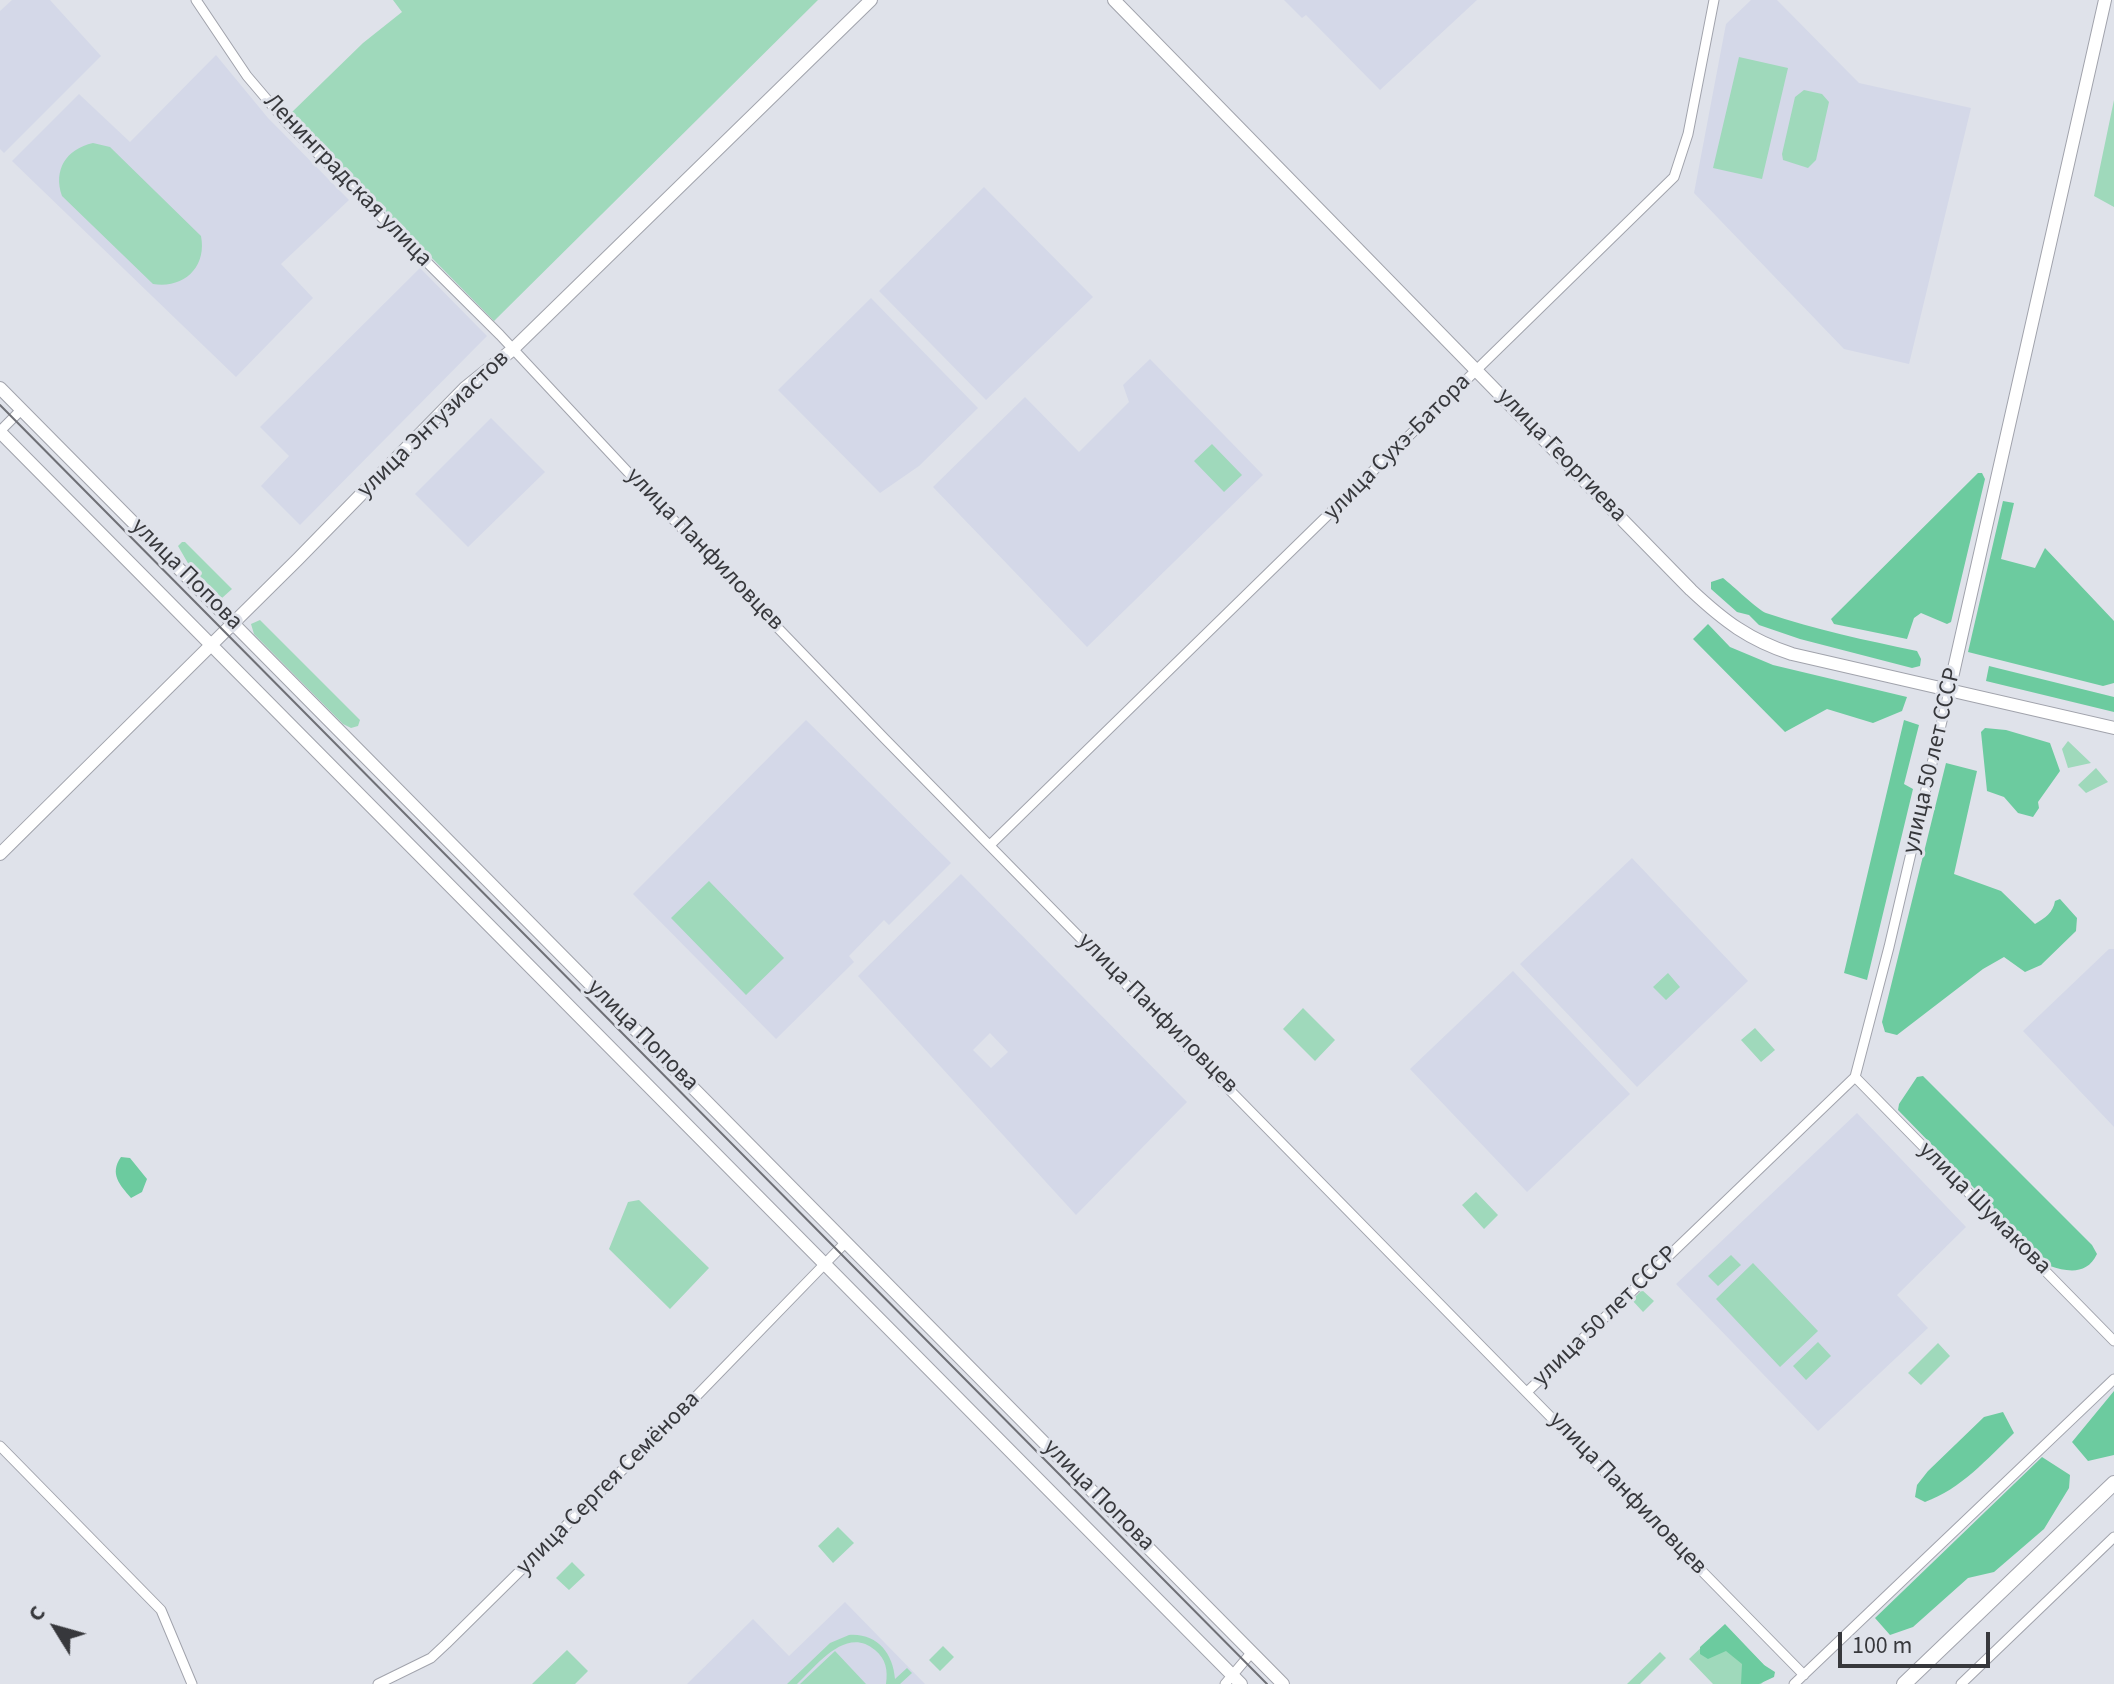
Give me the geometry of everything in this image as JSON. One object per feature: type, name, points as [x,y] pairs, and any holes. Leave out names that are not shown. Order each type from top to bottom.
[{"type":"main road","name":"улица Энтузиастов","points":[[0,854],[465,388],[512,350],[871,0]]},
{"type":"main road","name":"улица Георгиева","points":[[1114,0],[1691,590],[1738,631],[1764,645],[1792,654],[2114,728]]},
{"type":"main road","name":"улица 50 лет СССР","points":[[1949,691],[2105,0]]},
{"type":"main road","name":"улица Попова","points":[[0,388],[1283,1684]]},
{"type":"main road","name":"улица Попова","points":[[0,431],[1233,1681]]},
{"type":"main road","points":[[1904,1684],[2114,1483]]},
{"type":"street","name":"Ленинградская улица","points":[[196,0],[247,76],[275,110],[512,350]]},
{"type":"street","name":"улица Сухэ-Батора","points":[[990,845],[1674,177],[1688,134],[1714,0]]},
{"type":"street","name":"улица Панфиловцев","points":[[512,350],[990,845],[1804,1675]]},
{"type":"street","points":[[0,431],[21,410]]},
{"type":"street","name":"улица 50 лет СССР","points":[[1527,1392],[1855,1077],[1949,691]]},
{"type":"street","name":"улица Шумакова","points":[[1855,1077],[2114,1341]]},
{"type":"street","name":"улица Сергея Семёнова","points":[[378,1684],[431,1658],[446,1644],[681,1412],[846,1242]]},
{"type":"street","points":[[1794,1684],[2114,1379]]},
{"type":"street","points":[[0,1446],[161,1610],[192,1684]]},
{"type":"street","points":[[1961,1684],[2114,1537]]},
{"type":"street","points":[[1233,1681],[1252,1652]]},
{"type":"shaded area","points":[[12,0],[50,0],[101,56],[4,153],[0,149],[0,11]]},
{"type":"shaded area","points":[[1284,0],[1477,0],[1380,90],[1306,15],[1302,18]]},
{"type":"shaded area","points":[[1751,0],[1777,0],[1859,83],[1971,108],[1909,364],[1844,349],[1694,193],[1726,24]]},
{"type":"shaded area","points":[[216,55],[268,118],[349,200],[281,264],[313,298],[236,377],[12,161],[79,94],[130,142]]},
{"type":"shaded area","points":[[984,187],[1093,297],[986,400],[879,291]]},
{"type":"shaded area","points":[[420,268],[487,336],[300,525],[261,486],[289,456],[260,427]]},
{"type":"shaded area","points":[[871,298],[978,408],[919,466],[880,493],[778,390]]},
{"type":"shaded area","points":[[1150,359],[1263,475],[1087,647],[933,487],[1025,397],[1079,452],[1129,402],[1123,385]]},
{"type":"shaded area","points":[[491,418],[545,472],[468,547],[415,494]]},
{"type":"shaded area","points":[[806,720],[951,863],[889,925],[884,920],[849,956],[854,962],[776,1039],[633,894]]},
{"type":"shaded area","points":[[1632,858],[1748,981],[1637,1087],[1520,964]]},
{"type":"shaded area","points":[[961,874],[1187,1102],[1076,1215],[858,976]],"holes":[[[990,1033],[1008,1052],[991,1068],[973,1050]]]},
{"type":"shaded area","points":[[2109,949],[2114,949],[2114,1127],[2023,1031]]},
{"type":"shaded area","points":[[1513,971],[1630,1094],[1527,1192],[1410,1069]]},
{"type":"shaded area","points":[[1857,1113],[1966,1227],[1897,1295],[1928,1328],[1818,1431],[1676,1284]]},
{"type":"shaded area","points":[[845,1602],[925,1684],[687,1684],[753,1619],[789,1656]]},
{"type":"green space","points":[[393,0],[818,0],[494,321],[290,114],[363,43],[402,12]]},
{"type":"green space","points":[[1739,57],[1788,68],[1762,179],[1713,168]]},
{"type":"green space","points":[[1804,90],[1822,94],[1829,102],[1816,160],[1808,168],[1783,160],[1782,154],[1795,97]]},
{"type":"green space","points":[[2114,100],[2114,207],[2094,196]]},
{"type":"green space","points":[[93,143],[110,147],[201,236],[200,257],[191,274],[174,283],[153,284],[62,196],[59,178],[64,162],[76,150]]},
{"type":"green space","points":[[1212,444],[1242,475],[1224,492],[1194,461]]},
{"type":"green space","points":[[1978,473],[1982,473],[1985,479],[1951,622],[1947,624],[1921,613],[1914,618],[1907,639],[1834,624],[1831,619]]},
{"type":"green space","points":[[2003,501],[2014,503],[2001,559],[2035,568],[2045,548],[2114,621],[2114,683],[2103,686],[1968,652]]},
{"type":"green space","points":[[182,542],[232,589],[222,598],[189,565],[178,546]]},
{"type":"green space","points":[[1723,578],[1766,613],[1822,630],[1917,651],[1920,666],[1912,668],[1759,625],[1749,615],[1737,612],[1711,589],[1711,582]]},
{"type":"green space","points":[[260,620],[360,720],[358,726],[351,728],[343,724],[254,634],[251,624]]},
{"type":"green space","points":[[1708,624],[1730,647],[1773,665],[1907,697],[1902,711],[1873,723],[1827,709],[1785,732],[1693,639]]},
{"type":"green space","points":[[1989,666],[2114,697],[2114,712],[1986,681]]},
{"type":"green space","points":[[1904,720],[1919,725],[1904,784],[1913,789],[1867,980],[1844,973]]},
{"type":"green space","points":[[1985,728],[2006,730],[2050,743],[2060,771],[2038,802],[2039,808],[2033,817],[2018,813],[2004,797],[1987,791],[1981,732]]},
{"type":"green space","points":[[2068,741],[2091,763],[2068,768],[2062,749]]},
{"type":"green space","points":[[1946,763],[1977,771],[1954,874],[2001,891],[2035,924],[2048,915],[2055,901],[2060,899],[2077,918],[2076,931],[2041,965],[2025,972],[2004,957],[1983,969],[1897,1035],[1885,1032],[1882,1022]]},
{"type":"green space","points":[[2096,768],[2108,782],[2086,793],[2078,785]]},
{"type":"green space","points":[[709,881],[784,958],[746,995],[671,918]]},
{"type":"green space","points":[[1668,973],[1680,987],[1666,1000],[1653,987]]},
{"type":"green space","points":[[1303,1008],[1335,1040],[1315,1061],[1283,1029]]},
{"type":"green space","points":[[1755,1028],[1775,1050],[1761,1062],[1741,1040]]},
{"type":"green space","points":[[1923,1076],[2092,1245],[2097,1254],[2088,1266],[2064,1270],[2050,1266],[1898,1110],[1917,1077]]},
{"type":"green space","points":[[121,1157],[130,1158],[147,1179],[142,1192],[131,1198],[116,1174]]},
{"type":"green space","points":[[1476,1192],[1498,1215],[1484,1229],[1462,1205]]},
{"type":"green space","points":[[639,1200],[709,1268],[670,1309],[609,1249],[628,1202]]},
{"type":"green space","points":[[1731,1255],[1741,1265],[1718,1286],[1708,1276]]},
{"type":"green space","points":[[1753,1263],[1818,1331],[1780,1367],[1716,1299]]},
{"type":"green space","points":[[1642,1290],[1654,1301],[1643,1312],[1632,1300]]},
{"type":"green space","points":[[1818,1342],[1831,1356],[1806,1380],[1793,1366]]},
{"type":"green space","points":[[1938,1343],[1950,1356],[1921,1385],[1908,1373]]},
{"type":"green space","points":[[2114,1391],[2114,1455],[2088,1461],[2072,1442]]},
{"type":"green space","points":[[2003,1412],[2014,1433],[1994,1453],[1962,1481],[1938,1496],[1925,1502],[1915,1497],[1917,1485],[1928,1471],[1984,1417]]},
{"type":"green space","points":[[2042,1457],[2070,1475],[2069,1488],[2044,1529],[1994,1572],[1968,1578],[1913,1627],[1890,1635],[1875,1618]]},
{"type":"green space","points":[[838,1527],[854,1543],[833,1563],[818,1546]]},
{"type":"green space","points":[[572,1562],[585,1575],[569,1590],[556,1578]]},
{"type":"green space","points":[[1725,1624],[1764,1665],[1775,1672],[1774,1677],[1759,1684],[1741,1684],[1742,1664],[1726,1651],[1708,1659],[1700,1654],[1700,1647]]},
{"type":"green space","points":[[1725,1625],[1772,1673],[1761,1684],[1713,1684],[1689,1659]]},
{"type":"green space","points":[[849,1635],[868,1637],[882,1646],[891,1661],[895,1679],[907,1668],[912,1673],[900,1684],[886,1684],[882,1657],[864,1644],[853,1642],[832,1651],[797,1684],[787,1684],[830,1643]]},
{"type":"green space","points":[[943,1646],[954,1657],[940,1671],[929,1660]]},
{"type":"green space","points":[[567,1650],[588,1671],[575,1684],[532,1684]]},
{"type":"green space","points":[[835,1651],[866,1684],[800,1684]]},
{"type":"green space","points":[[1660,1652],[1666,1658],[1640,1684],[1627,1684]]},
{"type":"tram line","points":[[0,405],[1267,1684]]}]
